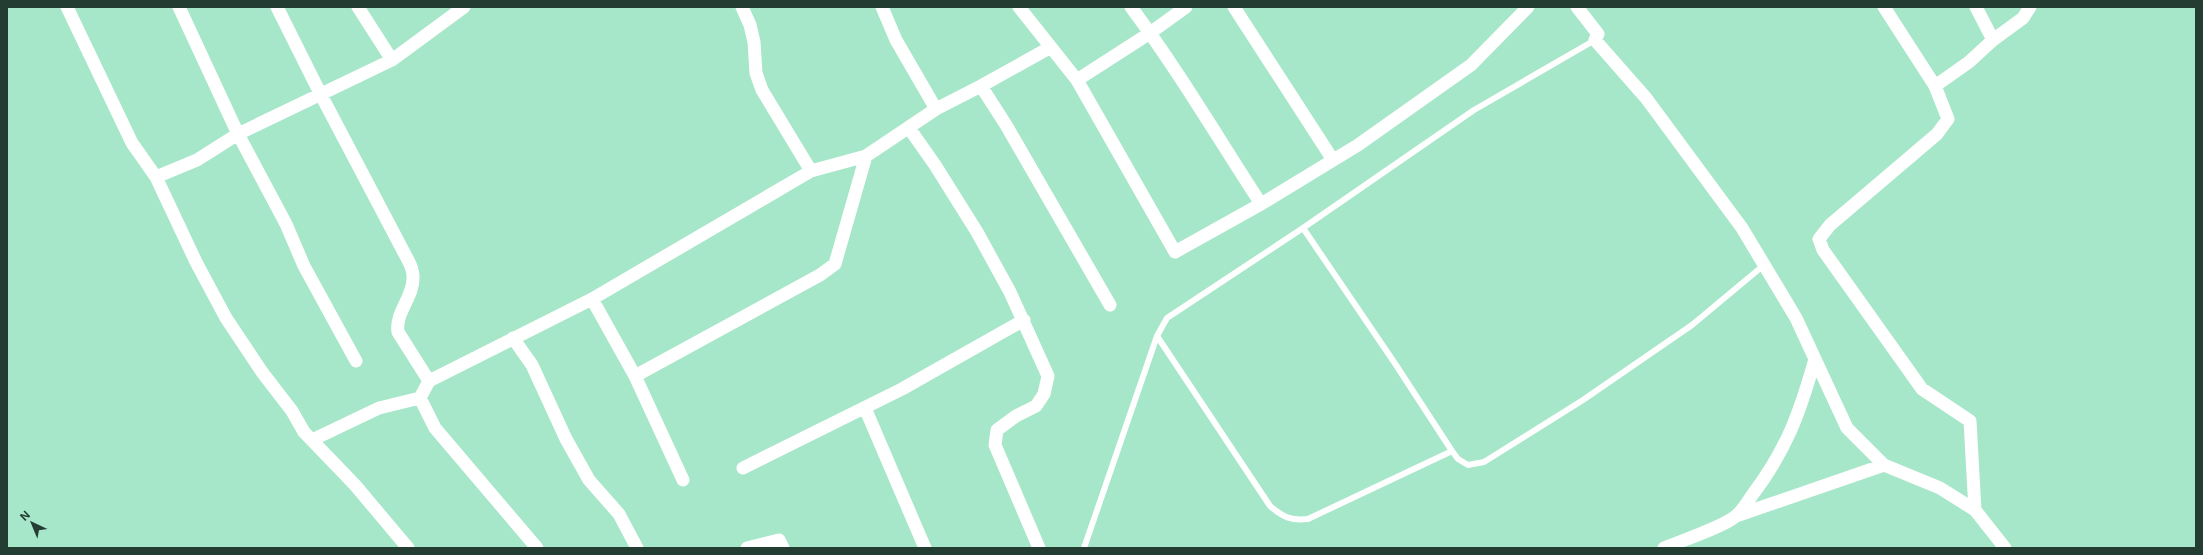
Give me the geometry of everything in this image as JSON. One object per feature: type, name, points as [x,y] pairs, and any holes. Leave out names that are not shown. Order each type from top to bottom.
[{"type":"street","points":[[179,7],[238,134],[286,224],[304,266],[356,361]]},
{"type":"street","points":[[277,7],[321,95],[409,262],[414,276],[412,287],[398,318],[398,332],[429,381]]},
{"type":"street","points":[[358,7],[392,60]]},
{"type":"street","points":[[156,177],[198,160],[238,134],[392,60],[464,7]]},
{"type":"street","points":[[742,7],[750,25],[754,42],[756,73],[762,90],[812,172]]},
{"type":"street","points":[[882,7],[896,40],[936,109]]},
{"type":"street","points":[[1019,7],[1076,80],[1175,252],[1261,204],[1333,160],[1471,65],[1528,7]]},
{"type":"street","points":[[1131,7],[1188,88],[1219,141],[1261,204]]},
{"type":"street","points":[[1076,80],[1150,33],[1186,7]]},
{"type":"street","points":[[1234,7],[1333,160]]},
{"type":"street","points":[[1577,7],[1598,34],[1595,40],[1646,98],[1742,228],[1796,318],[1847,428],[1884,466],[1940,488],[1975,510],[2005,548]]},
{"type":"street","points":[[1884,7],[1935,86],[1948,119],[1938,134],[1830,225],[1820,239],[1823,250],[1922,389],[1970,421],[1975,510]]},
{"type":"street","points":[[1976,7],[1993,40]]},
{"type":"street","points":[[1935,86],[1969,62],[1993,40],[2023,18],[2030,7]]},
{"type":"street","points":[[69,8],[132,143],[156,177],[196,262],[226,318],[262,372],[312,440],[355,485],[408,548]]},
{"type":"street","points":[[312,440],[378,408],[420,398],[429,381],[592,299],[812,172],[866,156],[936,109],[1051,47]]},
{"type":"street","points":[[981,86],[1006,125],[1110,305]]},
{"type":"street","points":[[909,128],[935,165],[977,232],[1024,320],[1048,376],[1044,394],[1036,406],[1016,416],[997,430],[994,445],[1038,548]]},
{"type":"street","points":[[635,376],[820,276],[835,264],[866,156]]},
{"type":"street","points":[[592,299],[635,376],[683,480]]},
{"type":"street","points":[[743,468],[902,389],[1024,320]]},
{"type":"street","points":[[513,338],[532,366],[560,426],[589,480],[619,514],[637,548]]},
{"type":"street","points":[[1736,516],[1770,471],[1786,442],[1800,410],[1815,359]]},
{"type":"street","points":[[420,398],[435,428],[537,548]]},
{"type":"street","points":[[864,408],[925,548]]},
{"type":"street","points":[[1664,548],[1682,545],[1736,516],[1884,466]]},
{"type":"street","points":[[747,548],[779,540],[783,548]]},
{"type":"lane","points":[[1084,548],[1158,336],[1167,318],[1178,309],[1303,228],[1474,110],[1595,40]]},
{"type":"lane","points":[[1303,228],[1394,362],[1452,451],[1458,459],[1468,465],[1484,462],[1583,400],[1692,325],[1764,265]]},
{"type":"lane","points":[[1158,336],[1270,506],[1282,516],[1294,521],[1308,519],[1452,451]]}]
